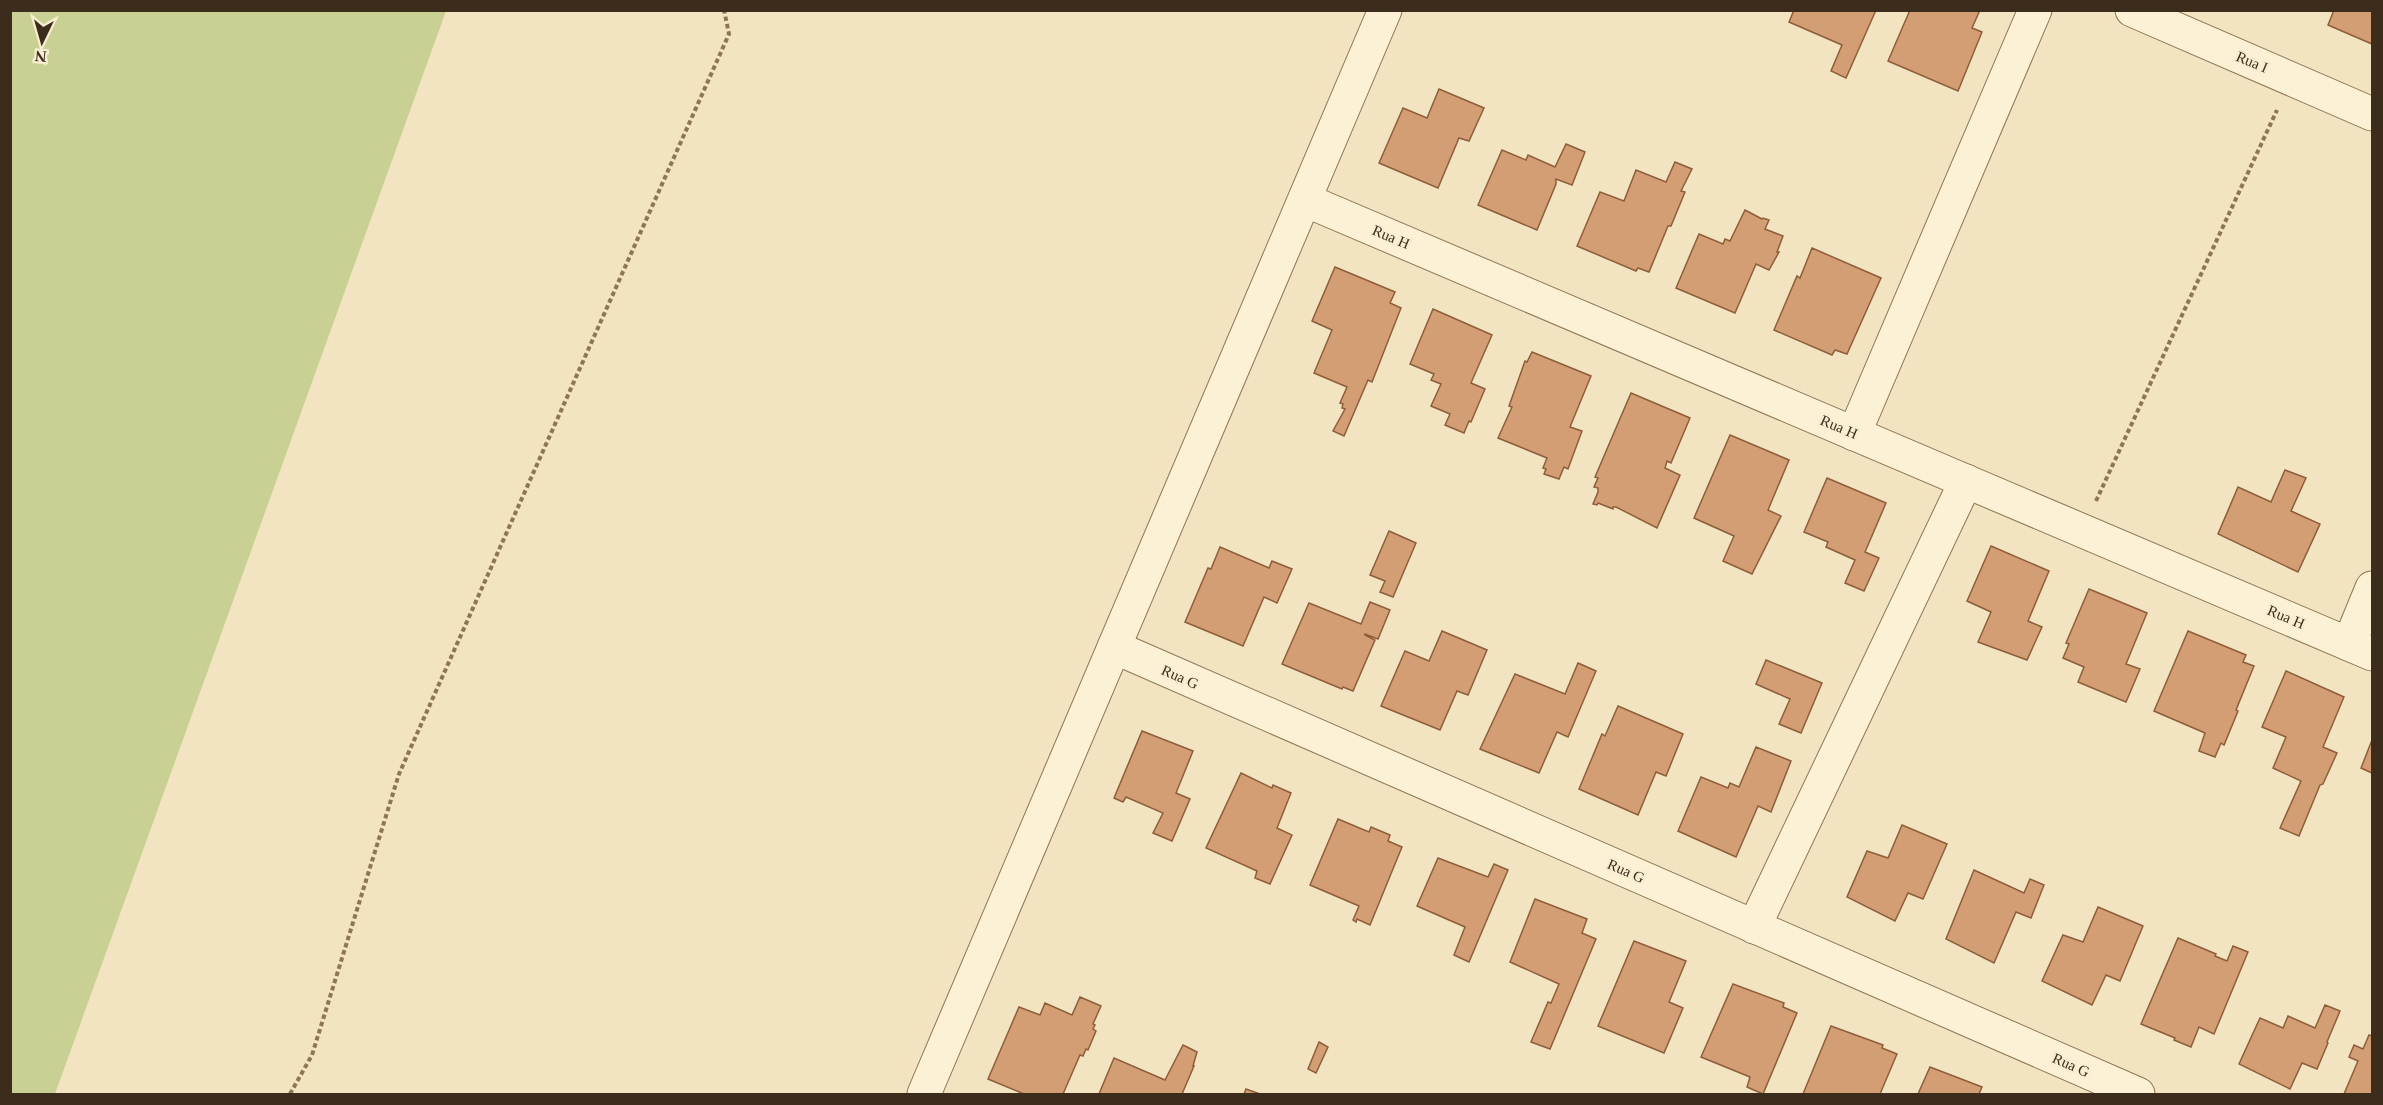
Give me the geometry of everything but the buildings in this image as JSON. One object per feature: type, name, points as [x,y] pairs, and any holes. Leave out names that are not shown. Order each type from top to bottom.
[{"type":"street","points":[[924,1095],[1385,10]]},
{"type":"street","points":[[1854,434],[2035,10]]},
{"type":"street","name":"Rua I","points":[[2151,14],[2373,114]]},
{"type":"street","name":"Rua H","points":[[1305,200],[2361,649]]},
{"type":"street","points":[[1754,927],[1966,481]]},
{"type":"street","points":[[2361,649],[2373,588]]},
{"type":"street","name":"Rua G","points":[[1114,647],[2138,1095]]},
{"type":"path","points":[[290,1095],[312,1055],[399,774],[729,34],[724,10]]},
{"type":"path","points":[[2082,530],[2291,79]]},
{"type":"green space","points":[[10,11],[446,11],[55,1094],[10,1094]]}]
